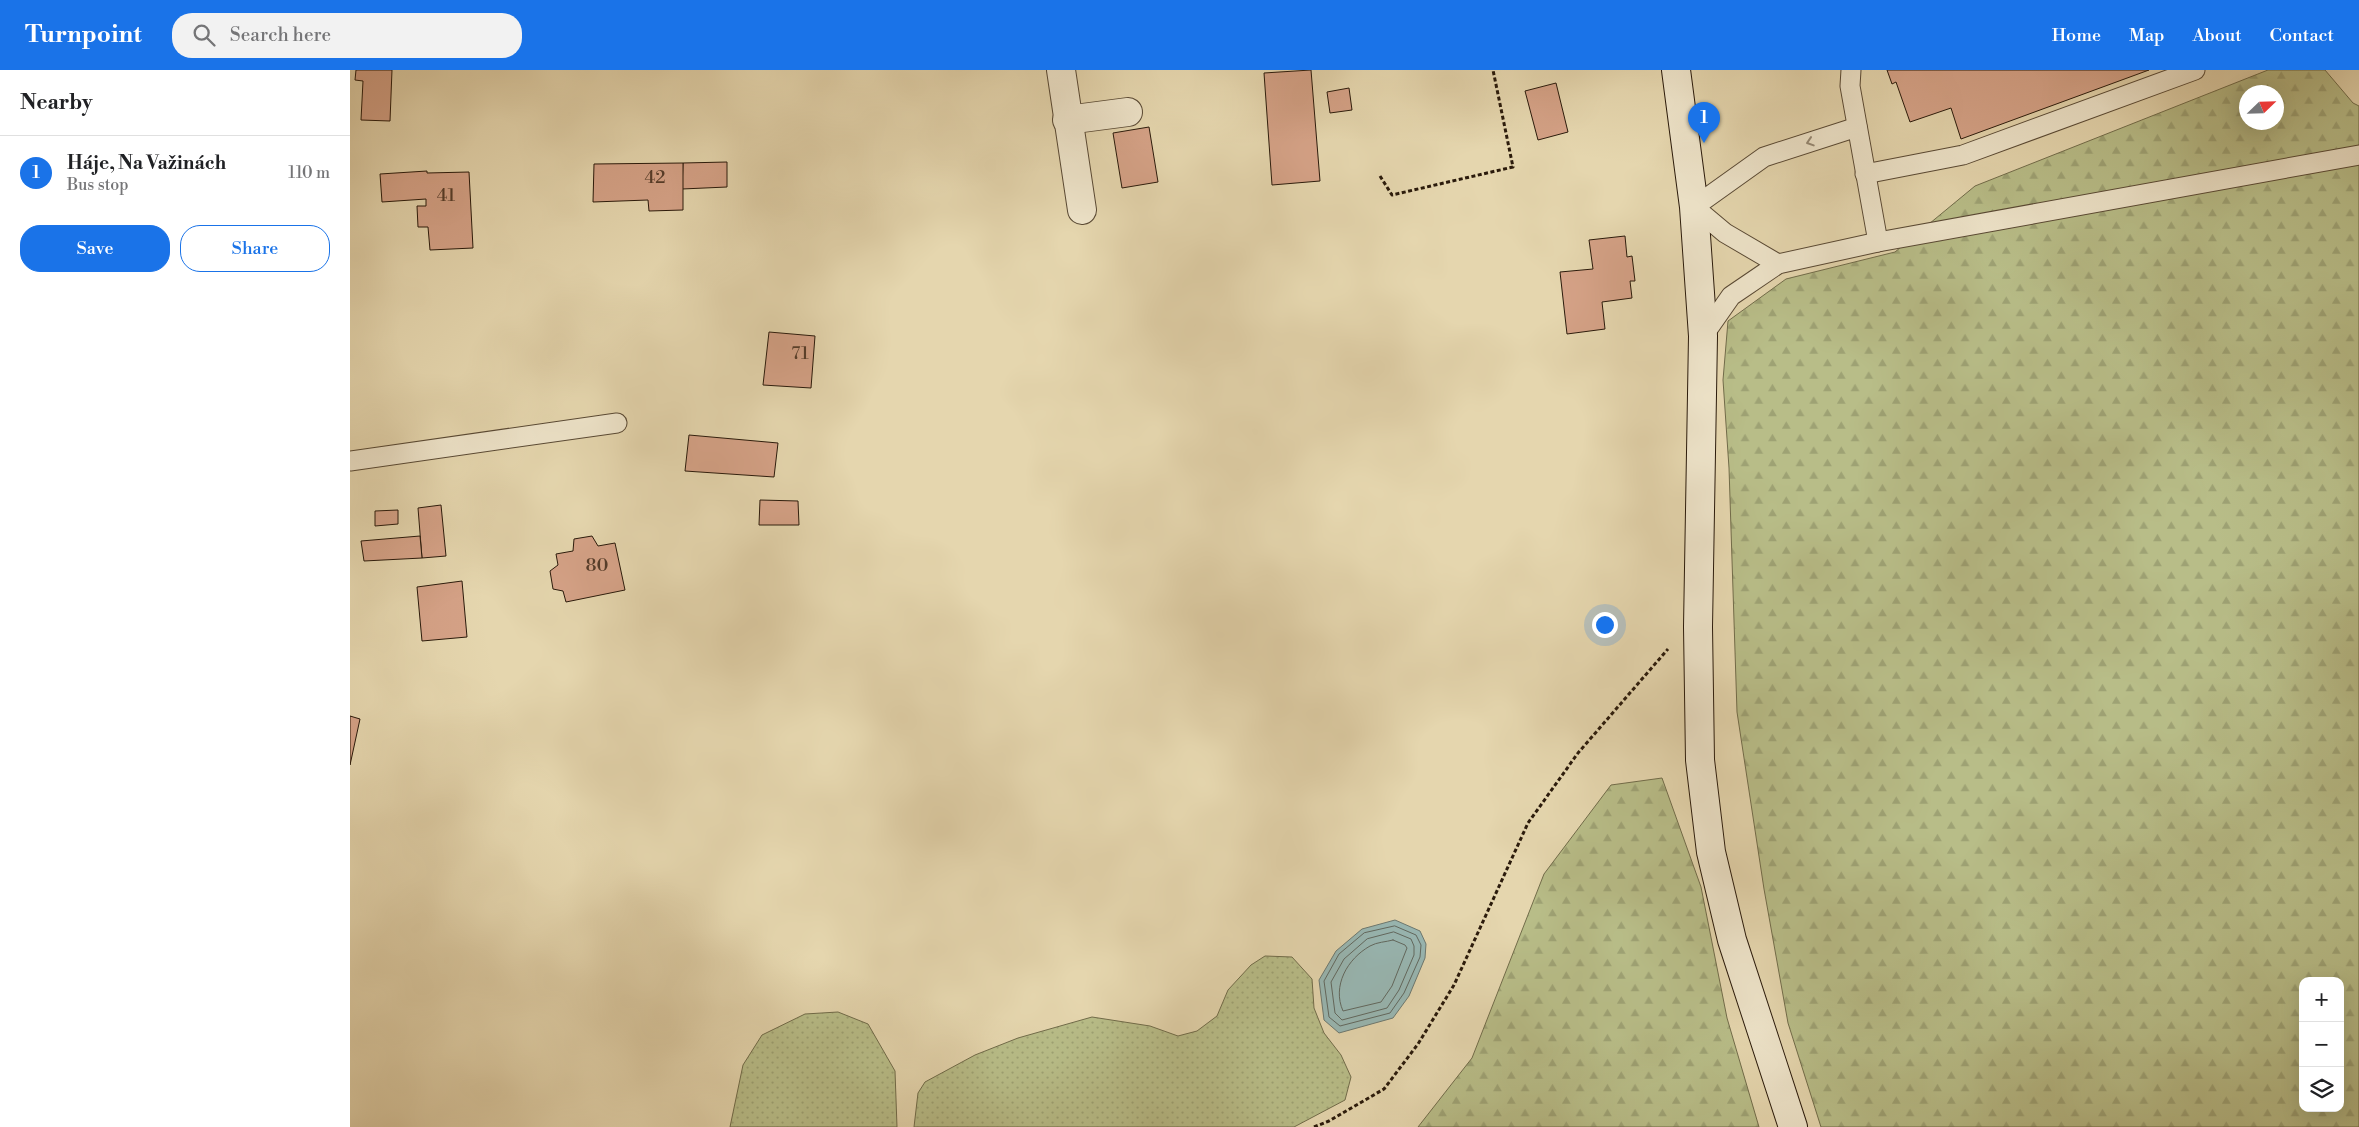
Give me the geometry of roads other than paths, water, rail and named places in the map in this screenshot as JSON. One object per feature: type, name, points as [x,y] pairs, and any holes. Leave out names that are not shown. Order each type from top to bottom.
[{"type":"main road","points":[[1061,70],[1082,210]]},
{"type":"main road","points":[[1676,70],[1694,207],[1703,336],[1698,627],[1700,760],[1711,852],[1732,940],[1793,1127]]},
{"type":"main road","points":[[1067,120],[1128,112]]},
{"type":"lane","points":[[1851,70],[1850,86],[1878,242]]},
{"type":"lane","points":[[1866,174],[1963,155],[2195,70]]},
{"type":"lane","points":[[1778,264],[1725,233],[1694,207],[1764,157],[1857,127]]},
{"type":"lane","points":[[1703,336],[1731,296],[1778,264],[1878,242],[2359,155]]},
{"type":"lane","points":[[350,461],[617,423]]},
{"type":"water","points":[[1395,920],[1420,931],[1426,944],[1425,958],[1409,996],[1393,1018],[1339,1033],[1324,1020],[1319,980],[1336,951],[1362,929]]},
{"type":"place","name":"Háje, Na Važinách","points":[[1704,143]]}]
